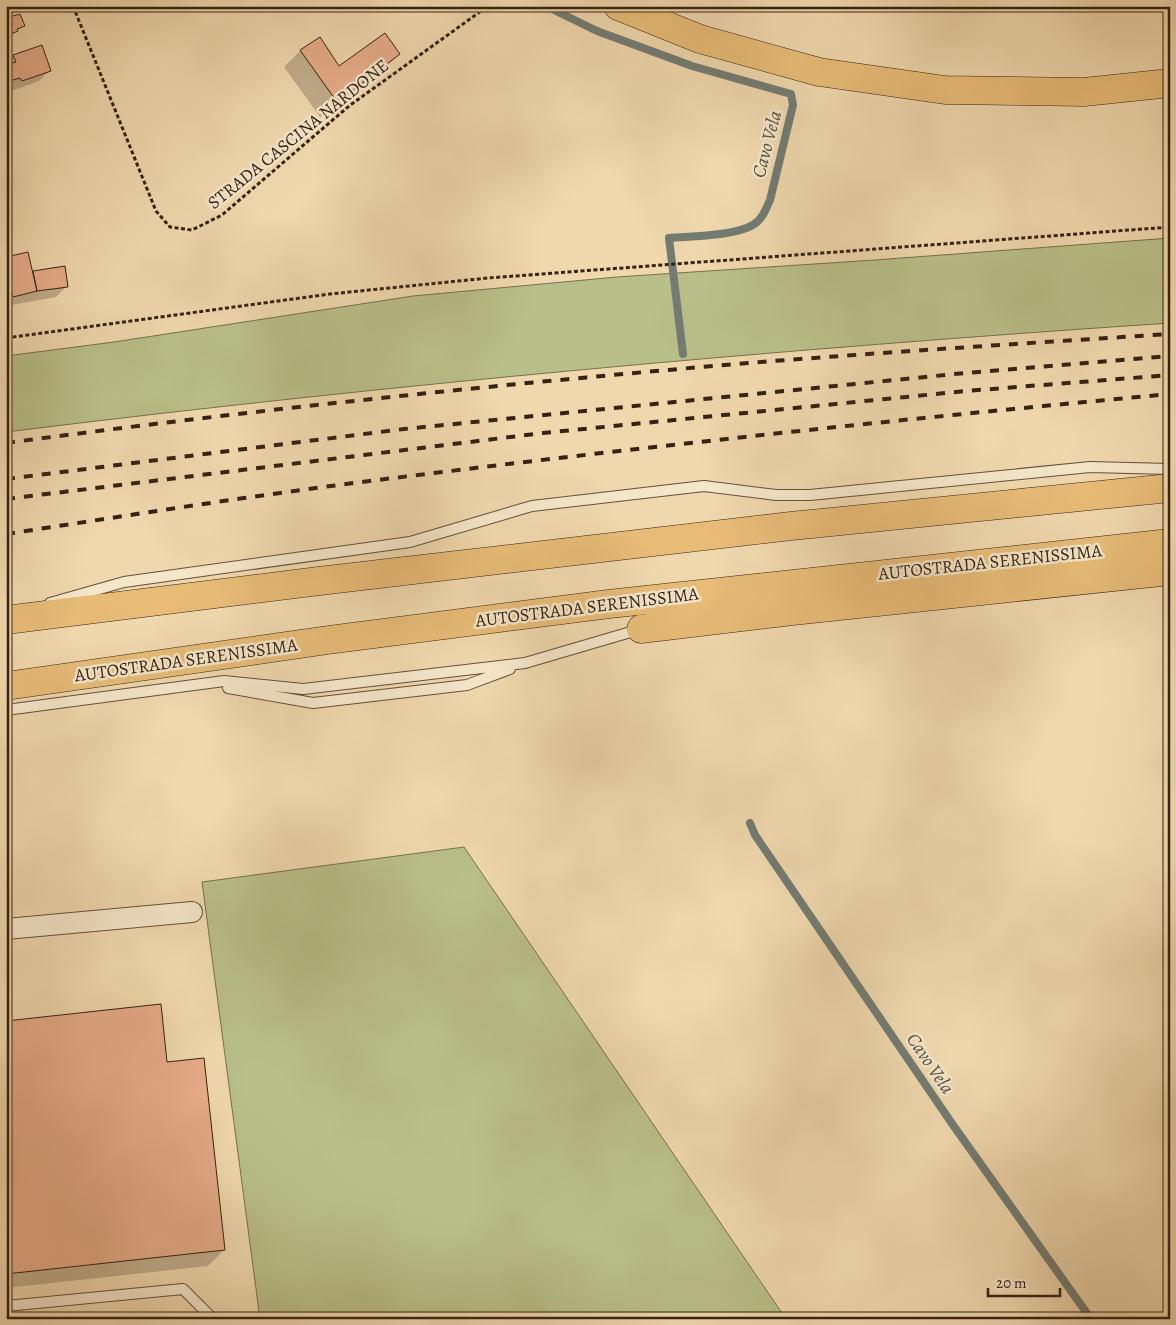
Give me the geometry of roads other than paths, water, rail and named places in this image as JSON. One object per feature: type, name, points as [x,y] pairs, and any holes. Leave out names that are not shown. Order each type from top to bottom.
[{"type":"main road","points":[[618,6],[700,39],[819,72],[946,90],[1084,92],[1170,83]]},
{"type":"main road","points":[[6,620],[319,581],[791,526],[1170,488]]},
{"type":"main road","name":"AUTOSTRADA SERENISSIMA","points":[[6,686],[328,640],[599,605],[1170,543]]},
{"type":"main road","points":[[641,629],[792,611],[1170,572]]},
{"type":"street","points":[[6,929],[192,912]]},
{"type":"lane","points":[[6,614],[124,582],[410,542],[532,506],[704,486],[776,494],[810,495],[1090,466],[1170,468]]},
{"type":"lane","points":[[204,684],[312,703],[467,685],[525,663],[641,629]]},
{"type":"lane","points":[[6,710],[224,681],[304,689],[525,663]]},
{"type":"lane","points":[[6,1306],[183,1289],[213,1319]]},
{"type":"waterway","name":"Cavo Vela","points":[[546,6],[597,31],[692,66],[791,94],[793,105],[770,200],[759,220],[745,229],[712,235],[669,238],[683,354]]},
{"type":"waterway","name":"Cavo Vela","points":[[750,823],[755,835],[953,1125],[1091,1319]]},
{"type":"railway","points":[[6,443],[377,398],[562,380],[748,363],[1170,334]]},
{"type":"railway","points":[[6,479],[404,429],[965,373],[1170,356]]},
{"type":"railway","points":[[6,499],[543,433],[966,391],[1170,375]]},
{"type":"railway","points":[[6,534],[273,494],[463,469],[766,435],[1170,394]]}]
